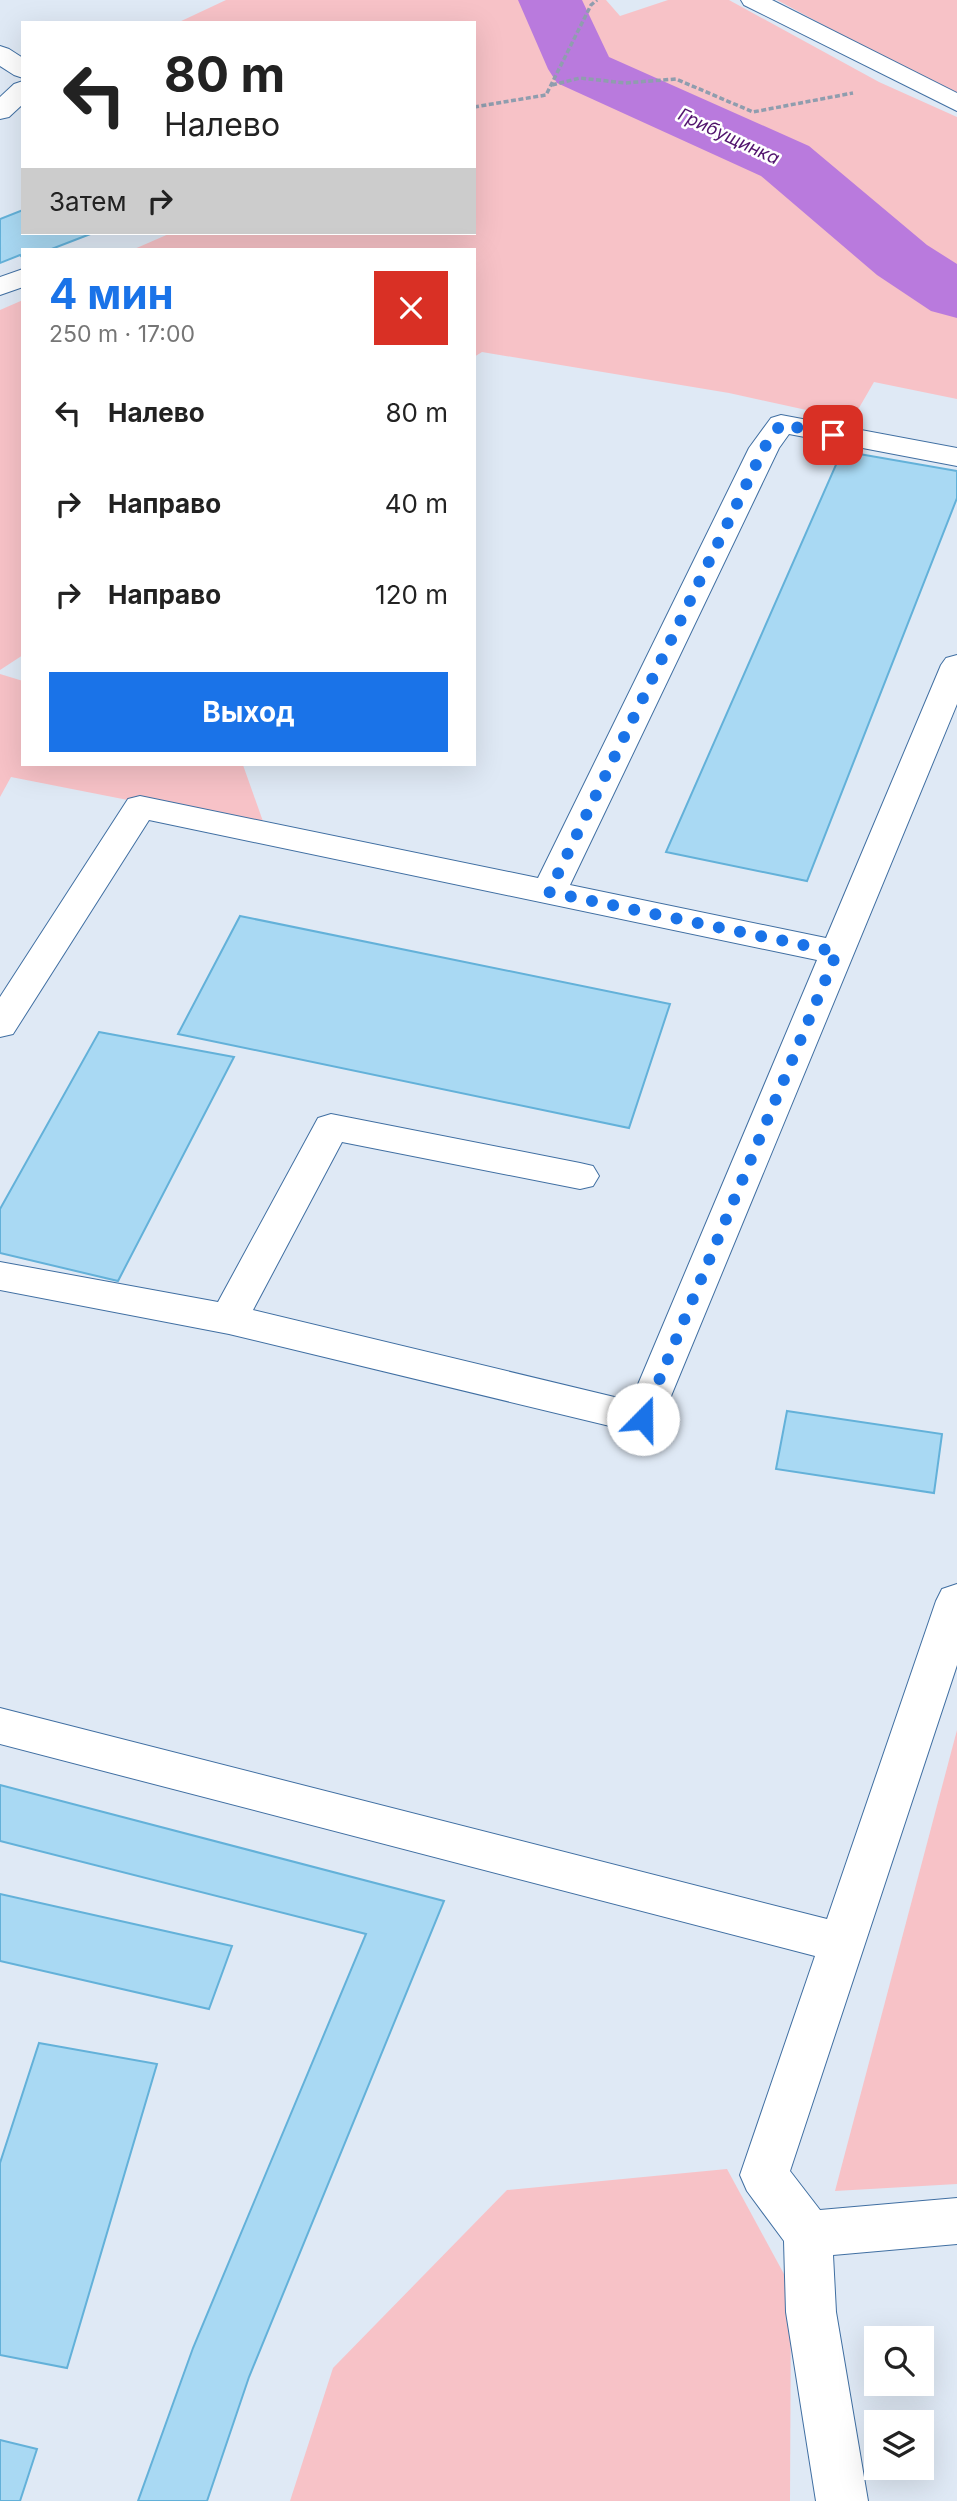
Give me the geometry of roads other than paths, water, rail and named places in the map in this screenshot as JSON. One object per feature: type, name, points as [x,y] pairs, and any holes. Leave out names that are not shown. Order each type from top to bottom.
[{"type":"street","points":[[753,0],[957,103]]},
{"type":"street","points":[[0,54],[21,69]]},
{"type":"street","points":[[0,111],[21,91]]},
{"type":"street","points":[[0,287],[21,278]]},
{"type":"street","points":[[549,892],[764,448],[781,424],[957,457]]},
{"type":"street","points":[[0,1276],[229,1319],[643,1419],[957,665]]},
{"type":"street","points":[[0,1025],[140,807],[837,952]]},
{"type":"street","points":[[229,1319],[331,1127],[580,1176]]},
{"type":"street","points":[[842,2501],[811,2312],[808,2234],[764,2175],[957,1601]]},
{"type":"street","points":[[0,1726],[841,1943]]},
{"type":"street","points":[[808,2234],[957,2221]]},
{"type":"waterway","name":"Грибущинка","points":[[550,0],[581,69],[785,161],[902,260],[957,296]]}]
